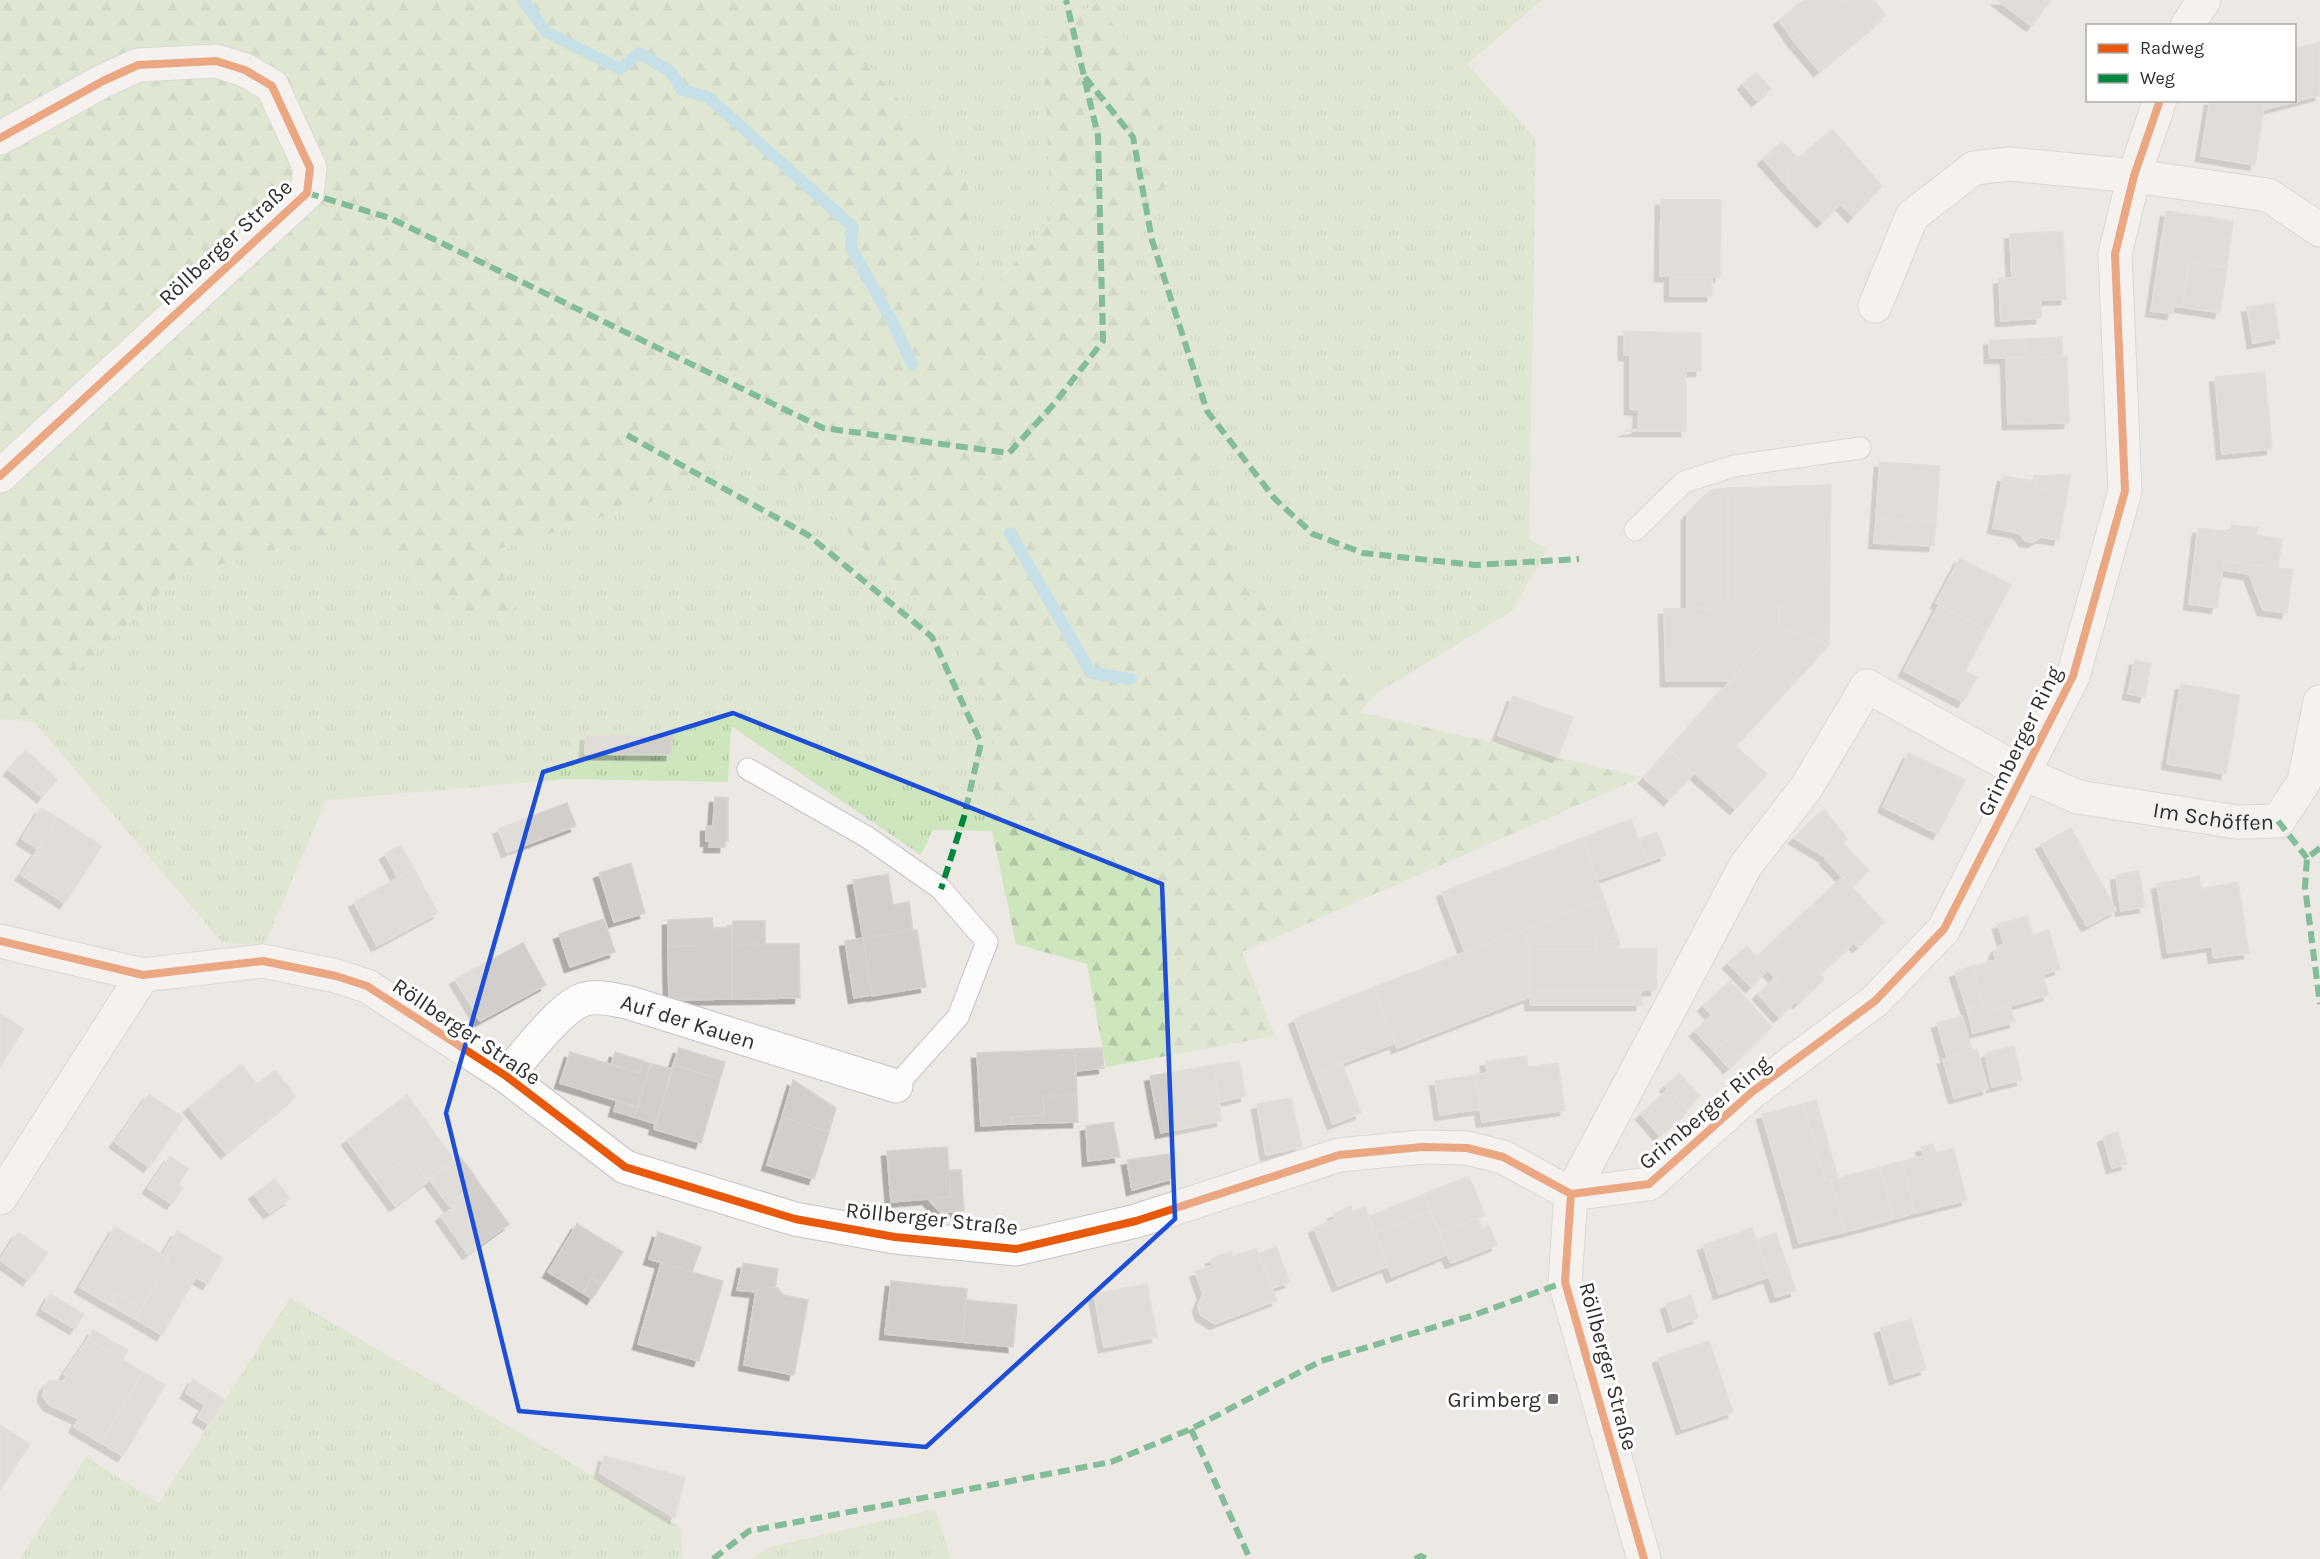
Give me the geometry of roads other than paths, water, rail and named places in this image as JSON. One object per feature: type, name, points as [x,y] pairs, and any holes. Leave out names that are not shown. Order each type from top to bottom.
[{"type":"street","points":[[2188,24],[2204,0]]},
{"type":"street","name":"Röllberger Straße","points":[[0,138],[103,81],[138,65],[216,61],[245,70],[272,86],[310,168],[307,193],[0,477]]},
{"type":"street","name":"Grimberger Ring","points":[[1570,1194],[1649,1184],[1752,1092],[1875,1001],[1944,929],[2073,676],[2125,491],[2115,254],[2134,176],[2159,102]]},
{"type":"street","points":[[1875,306],[1912,216],[1974,168],[2010,164],[2134,176],[2268,195],[2320,230]]},
{"type":"street","name":"Grimberger Ring","points":[[1570,1194],[1746,865],[1806,788],[1867,686],[2025,774]]},
{"type":"street","name":"Im Schöffen","points":[[2025,774],[2078,796],[2237,822],[2278,822],[2304,782],[2320,702]]},
{"type":"street","name":"Röllberger Straße","points":[[0,941],[143,975],[263,961],[336,976],[367,986],[506,1076],[625,1167],[795,1219],[895,1237],[1016,1249],[1136,1221],[1339,1155],[1422,1148],[1467,1148],[1503,1157],[1570,1194],[1565,1282],[1644,1559]]},
{"type":"street","points":[[0,1198],[143,975]]},
{"type":"street","name":"Auf der Kauen","points":[[506,1076],[558,1016],[584,999],[596,998],[627,1002],[896,1086]]},
{"type":"lane","points":[[1635,530],[1684,482],[1734,466],[1860,448]]},
{"type":"lane","points":[[747,769],[867,837],[941,889],[987,942],[958,1017],[896,1086]]},
{"type":"waterway","points":[[523,0],[546,32],[620,69],[639,53],[671,72],[682,90],[708,97],[853,227],[851,248],[892,321],[912,364]]},
{"type":"waterway","points":[[1010,533],[1091,673],[1131,679]]},
{"type":"place","name":"Grimberg","points":[[1553,1399]]}]
